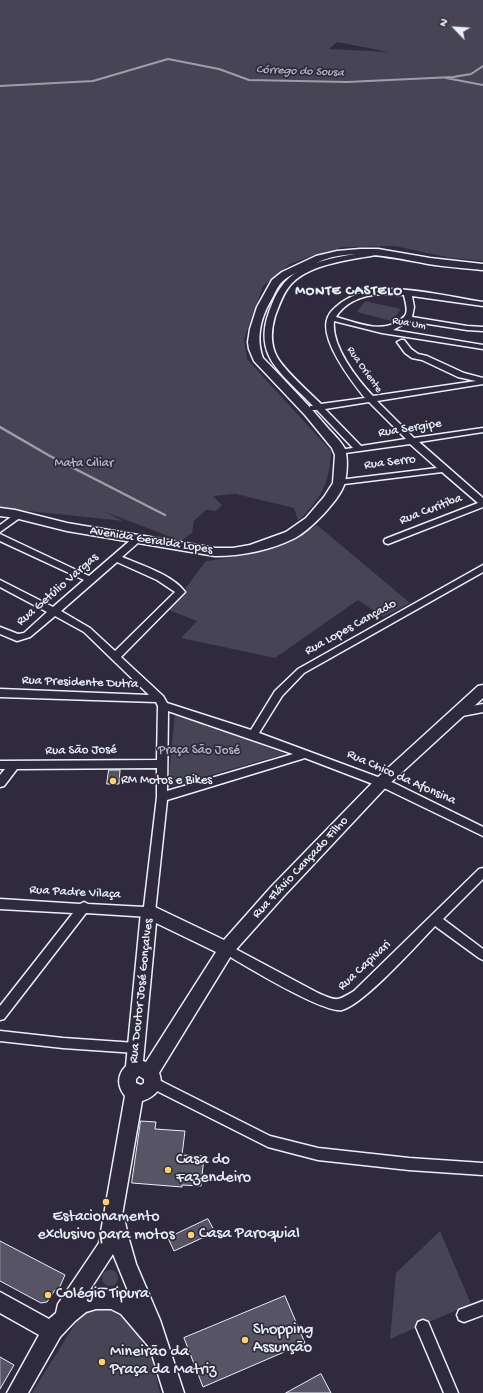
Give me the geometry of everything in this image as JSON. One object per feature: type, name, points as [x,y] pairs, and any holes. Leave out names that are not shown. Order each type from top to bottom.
[{"type":"main road","points":[[341,452],[306,410],[258,359],[253,342],[255,329],[262,307],[276,282],[286,274],[302,265],[337,254],[360,252],[378,252],[430,261],[483,267]]},
{"type":"main road","name":"Avenida Geralda Lopes","points":[[0,512],[136,540],[215,552],[233,552],[252,549],[290,535],[310,521],[329,499],[339,483],[341,452]]},
{"type":"main road","name":"Rua Flávio Cançado Filho","points":[[145,1075],[226,949],[277,892],[382,782],[457,713],[481,698]]},
{"type":"main road","points":[[149,912],[226,949]]},
{"type":"main road","name":"Rua Doutor José Gonçalves","points":[[145,1075],[136,1048],[149,912]]},
{"type":"main road","points":[[148,933],[154,925],[164,920]]},
{"type":"main road","points":[[17,1393],[52,1331],[106,1249],[115,1208],[135,1092],[127,1084],[128,1076],[145,1075]]},
{"type":"main road","points":[[115,1208],[120,1247],[148,1312],[174,1393]]},
{"type":"main road","points":[[52,1331],[80,1304],[96,1299],[112,1299],[128,1307],[158,1342]]},
{"type":"main road","points":[[0,1302],[52,1331]]},
{"type":"street","points":[[359,449],[318,408],[272,356],[267,342],[270,321],[278,300],[289,282],[303,272],[321,265],[378,252]]},
{"type":"street","points":[[331,318],[343,305],[367,293],[379,291],[389,291],[483,304]]},
{"type":"street","points":[[382,331],[404,322],[407,318],[410,308],[408,294]]},
{"type":"street","name":"Rua Um","points":[[331,318],[355,326],[483,347]]},
{"type":"street","name":"Rua Oriente","points":[[331,318],[330,331],[339,356],[372,400],[413,442],[483,503]]},
{"type":"street","points":[[407,318],[466,328],[483,328]]},
{"type":"street","points":[[400,342],[415,356],[424,358],[461,375],[483,381]]},
{"type":"street","points":[[306,410],[483,381]]},
{"type":"street","name":"Rua Sergipe","points":[[341,452],[483,430]]},
{"type":"street","name":"Rua Serro","points":[[339,483],[444,469]]},
{"type":"street","name":"Rua Curitiba","points":[[388,541],[483,503]]},
{"type":"street","points":[[0,529],[18,515]]},
{"type":"street","points":[[0,537],[91,580]]},
{"type":"street","name":"Rua Getúlio Vargas","points":[[0,630],[13,637],[22,638],[27,635],[136,540]]},
{"type":"street","points":[[115,657],[180,592],[176,588],[150,574],[116,558]]},
{"type":"street","name":"Rua Lopes Cançado","points":[[253,735],[274,699],[286,684],[300,671],[483,568]]},
{"type":"street","points":[[0,583],[87,630],[161,703],[305,754]]},
{"type":"street","name":"Rua Presidente Dutra","points":[[0,693],[161,703]]},
{"type":"street","points":[[149,912],[162,797],[163,764],[161,703]]},
{"type":"street","points":[[162,797],[305,754]]},
{"type":"street","name":"Rua Chico da Afonsina","points":[[305,754],[382,782],[483,832]]},
{"type":"street","name":"Rua São José","points":[[0,765],[163,764]]},
{"type":"street","points":[[0,783],[14,765]]},
{"type":"street","name":"Rua Capivari","points":[[226,949],[314,997],[333,1005],[341,1005],[358,995],[483,872]]},
{"type":"street","name":"Rua Padre Vilaça","points":[[0,904],[84,907],[149,912]]},
{"type":"street","points":[[0,1015],[84,907]]},
{"type":"street","points":[[434,919],[483,955]]},
{"type":"street","points":[[0,1036],[63,1043],[136,1048]]},
{"type":"street","points":[[145,1075],[268,1141],[318,1154],[409,1164],[483,1169]]},
{"type":"street","points":[[464,1315],[483,1308]]},
{"type":"street","points":[[423,1327],[451,1393]]},
{"type":"green space","name":"Mata Ciliar","points":[[0,0],[483,0],[483,261],[451,258],[395,246],[344,247],[314,255],[290,264],[263,286],[244,339],[247,359],[331,451],[329,472],[323,490],[306,513],[298,521],[294,508],[236,494],[213,496],[222,505],[216,511],[206,510],[194,521],[192,533],[181,541],[103,511],[123,521],[0,508]],"holes":[[[337,42],[389,52],[329,49]]]},
{"type":"green space","points":[[365,301],[401,309],[392,321],[357,312]]},
{"type":"green space","points":[[317,525],[410,603],[383,617],[358,600],[275,658],[181,638],[197,621],[169,610],[206,561],[264,549],[292,538]]},
{"type":"green space","name":"Praça São José","points":[[175,713],[285,754],[168,787]]},
{"type":"green space","points":[[440,1231],[471,1304],[390,1339],[396,1273]]},
{"type":"green space","points":[[110,1270],[116,1272],[118,1278],[116,1284],[110,1286],[104,1284],[102,1278],[104,1272]]},
{"type":"green space","points":[[114,1307],[130,1319],[152,1360],[160,1393],[32,1393],[76,1322],[92,1309]]},
{"type":"building","name":"RM Motos e Bikes","points":[[109,770],[120,770],[119,784],[107,784]]},
{"type":"building","name":"Casa do Fazendeiro","points":[[141,1121],[156,1122],[155,1129],[185,1131],[182,1155],[204,1156],[201,1186],[182,1185],[182,1187],[132,1183]]},
{"type":"building","name":"Casa Paroquial","points":[[208,1219],[215,1232],[174,1251],[168,1238]]},
{"type":"building","name":"Colégio Tipura","points":[[0,1241],[65,1275],[58,1291],[55,1290],[47,1302],[41,1303],[0,1281]]},
{"type":"building","name":"Shopping Assunção","points":[[285,1296],[305,1343],[203,1387],[184,1338]]},
{"type":"building","points":[[0,1357],[14,1365],[0,1389]]},
{"type":"building","points":[[321,1374],[331,1393],[286,1393]]},
{"type":"waterway","name":"Córrego do Sousa","points":[[0,86],[93,81],[168,59],[219,69],[249,80],[347,82],[453,77],[471,74],[483,66]]},
{"type":"waterway","points":[[446,78],[483,85]]},
{"type":"waterway","points":[[0,427],[50,456],[165,515]]},
{"type":"place","name":"RM Motos e Bikes","points":[[113,781]]},
{"type":"place","name":"Casa do Fazendeiro","points":[[168,1170]]},
{"type":"place","name":"Estacionamento exclusivo para motos","points":[[106,1202]]},
{"type":"place","name":"Casa Paroquial","points":[[191,1235]]},
{"type":"place","name":"Colégio Tipura","points":[[48,1295]]},
{"type":"place","name":"Shopping Assunção","points":[[245,1340]]},
{"type":"place","name":"Mineirão da Praça da Matriz","points":[[102,1362]]},
{"type":"district","name":"MONTE CASTELO","points":[[349,292]]}]
